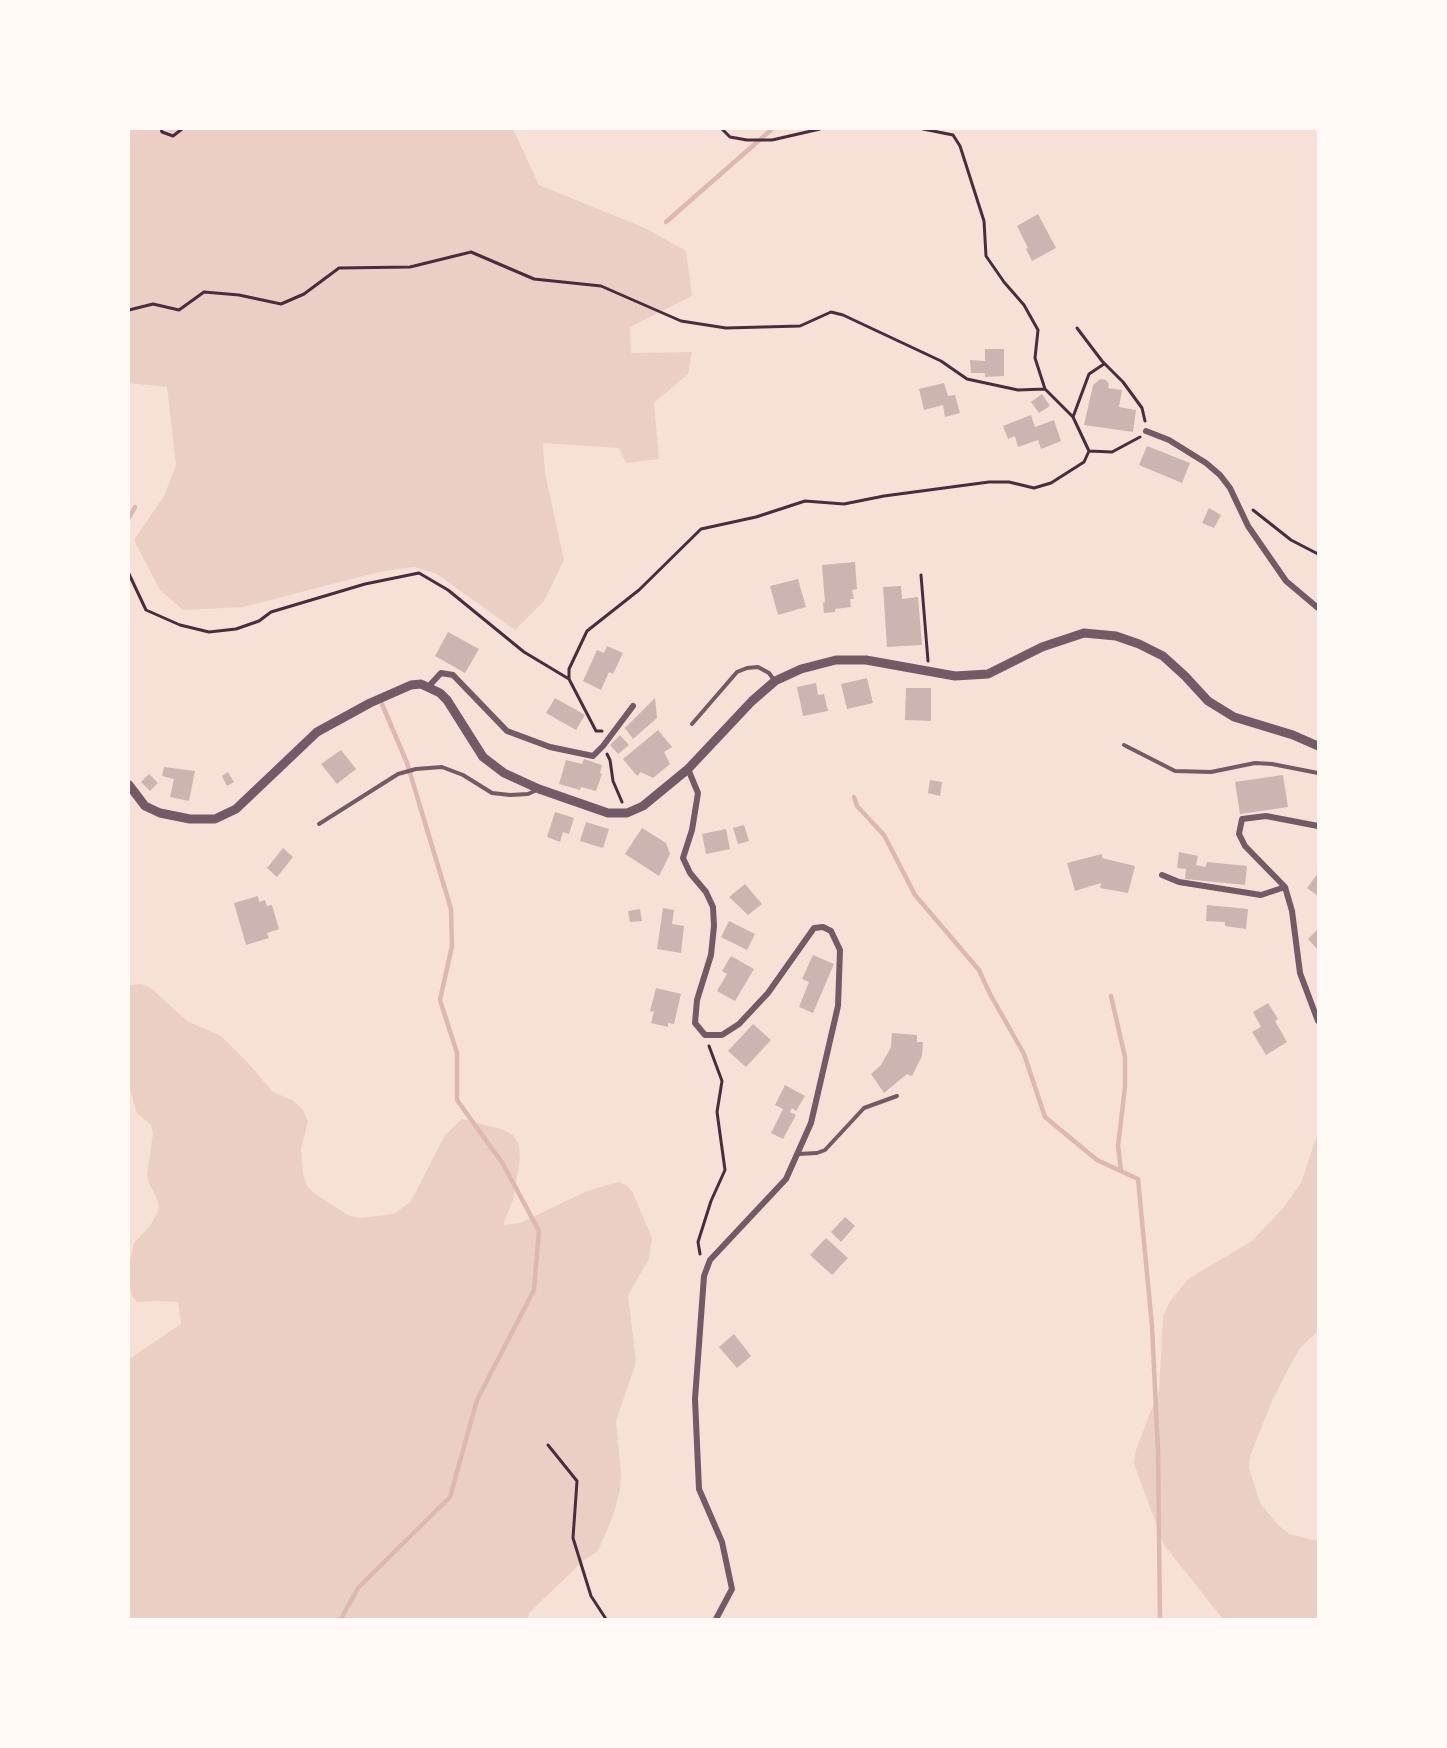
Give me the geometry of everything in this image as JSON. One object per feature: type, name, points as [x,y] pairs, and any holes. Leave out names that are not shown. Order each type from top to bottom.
[{"type":"street","points":[[1146,431],[1169,440],[1206,463],[1220,475],[1230,488],[1248,526],[1286,581],[1318,608]]},
{"type":"street","points":[[129,785],[145,806],[160,813],[190,819],[215,819],[236,809],[317,732],[411,685],[429,686],[447,700],[483,756],[504,773],[539,789],[608,813],[627,813],[643,806],[688,769],[752,701],[775,681],[801,669],[836,660],[866,660],[955,676],[988,674],[1042,646],[1084,633],[1116,636],[1139,644],[1163,656],[1208,701],[1234,717],[1293,735],[1318,746]]},
{"type":"street","points":[[429,686],[441,674],[453,675],[507,730],[550,747],[593,756],[633,706]]},
{"type":"street","points":[[688,769],[698,793],[692,830],[682,858],[690,873],[706,892],[713,907],[711,955],[697,1000],[695,1023],[705,1035],[722,1035],[739,1024],[768,993],[814,928],[823,927],[831,931],[840,950],[838,1006],[811,1123],[786,1179],[710,1260],[704,1276],[695,1399],[699,1489],[723,1542],[732,1589],[716,1619]]},
{"type":"street","points":[[1318,826],[1266,816],[1242,819],[1239,834],[1245,846],[1285,887],[1292,911],[1300,973],[1318,1021]]},
{"type":"street","points":[[1162,875],[1179,882],[1261,895],[1285,887]]},
{"type":"lane","points":[[692,724],[737,672],[747,668],[758,668],[769,673],[775,681]]},
{"type":"lane","points":[[1124,745],[1175,771],[1211,772],[1255,763],[1318,773]]},
{"type":"lane","points":[[319,824],[398,774],[416,769],[442,767],[463,775],[492,793],[528,794],[539,789]]},
{"type":"lane","points":[[797,1154],[817,1153],[825,1150],[864,1108],[897,1096]]},
{"type":"path","points":[[161,129],[162,132],[173,136],[182,129]]},
{"type":"path","points":[[722,129],[730,137],[772,140],[820,129]]},
{"type":"path","points":[[129,574],[146,609],[180,625],[209,632],[236,629],[259,621],[271,612],[365,584],[419,573],[448,590],[524,652],[569,679],[569,669],[587,631],[639,590],[701,529],[756,517],[805,501],[844,504],[989,482],[1009,482],[1034,488],[1051,483],[1084,462],[1089,451],[1073,417],[1045,389],[1035,358],[1038,330],[1024,305],[986,256],[984,221],[960,146],[953,135],[923,129]]},
{"type":"path","points":[[129,310],[153,304],[179,310],[204,292],[239,295],[280,304],[304,294],[339,268],[410,267],[471,252],[534,279],[601,286],[681,321],[726,328],[800,326],[831,312],[843,315],[941,361],[967,379],[1018,390],[1045,389]]},
{"type":"path","points":[[1077,328],[1142,408],[1146,431],[1136,441],[1112,452],[1089,451]]},
{"type":"path","points":[[1073,417],[1089,374],[1104,364]]},
{"type":"path","points":[[1250,504],[1252,510],[1291,540],[1318,554]]},
{"type":"path","points":[[921,575],[929,672]]},
{"type":"path","points":[[704,1276],[698,1242],[711,1201],[725,1170],[717,1112],[722,1081],[705,1035]]},
{"type":"path","points":[[548,1445],[577,1481],[573,1538],[591,1596],[606,1619]]},
{"type":"shaded area","points":[[129,129],[513,129],[539,185],[645,228],[686,251],[692,296],[630,327],[631,353],[692,352],[688,374],[654,403],[659,459],[626,463],[619,448],[543,443],[545,473],[564,560],[544,601],[515,630],[437,574],[414,567],[379,572],[243,607],[183,610],[160,590],[134,540],[164,496],[176,465],[167,387],[129,383]]},
{"type":"shaded area","points":[[141,984],[151,988],[187,1021],[221,1036],[273,1092],[294,1101],[303,1110],[308,1122],[301,1149],[303,1174],[307,1186],[315,1194],[348,1215],[359,1218],[394,1214],[411,1201],[445,1135],[462,1119],[501,1129],[513,1135],[519,1145],[520,1159],[513,1200],[503,1225],[520,1223],[587,1191],[618,1182],[626,1185],[632,1191],[652,1238],[649,1259],[628,1295],[636,1362],[616,1421],[621,1473],[620,1490],[613,1516],[598,1551],[584,1560],[529,1613],[528,1619],[129,1619],[129,1359],[181,1324],[178,1302],[137,1302],[132,1296],[130,1287],[129,1264],[134,1243],[150,1226],[159,1209],[147,1175],[153,1133],[151,1125],[137,1113],[129,1087],[129,985]]},
{"type":"shaded area","points":[[1318,1132],[1318,1331],[1300,1348],[1273,1399],[1250,1456],[1249,1468],[1260,1503],[1278,1525],[1289,1534],[1318,1541],[1318,1619],[1223,1619],[1164,1545],[1134,1464],[1136,1450],[1159,1390],[1163,1316],[1169,1303],[1188,1279],[1252,1241],[1283,1208],[1301,1183]]},
{"type":"building","points":[[1038,214],[1056,248],[1032,261],[1017,226]]},
{"type":"building","points":[[985,349],[1004,349],[1004,376],[985,377],[985,373],[971,373],[970,360],[985,361]]},
{"type":"building","points":[[1100,379],[1106,380],[1109,384],[1108,388],[1122,390],[1119,407],[1136,410],[1133,432],[1084,425],[1093,385]]},
{"type":"building","points":[[944,383],[948,396],[955,395],[960,413],[945,417],[943,405],[924,410],[919,389]]},
{"type":"building","points":[[1042,394],[1050,406],[1039,413],[1031,402]]},
{"type":"building","points":[[1031,415],[1035,427],[1054,420],[1061,441],[1041,449],[1038,440],[1018,447],[1015,436],[1008,439],[1003,426]]},
{"type":"building","points":[[1147,446],[1190,463],[1182,483],[1139,465]]},
{"type":"building","points":[[1209,508],[1221,515],[1214,528],[1202,523]]},
{"type":"building","points":[[855,562],[857,589],[852,590],[854,599],[850,599],[851,607],[824,613],[822,565]]},
{"type":"building","points":[[798,579],[806,607],[778,615],[770,586]]},
{"type":"building","points":[[901,586],[902,599],[918,597],[922,645],[887,647],[883,587]]},
{"type":"building","points":[[448,632],[479,649],[465,673],[435,656]]},
{"type":"building","points":[[607,646],[623,653],[613,674],[609,672],[601,690],[583,681],[597,650],[604,653]]},
{"type":"building","points":[[867,678],[873,703],[847,709],[841,684]]},
{"type":"building","points":[[816,683],[818,695],[824,694],[828,711],[803,716],[797,687]]},
{"type":"building","points":[[906,688],[931,688],[931,721],[905,720]]},
{"type":"building","points":[[555,698],[585,715],[576,730],[546,713]]},
{"type":"building","points":[[655,698],[657,718],[633,739],[625,728]]},
{"type":"building","points":[[658,730],[672,747],[664,752],[670,764],[653,778],[641,772],[637,776],[623,759]]},
{"type":"building","points":[[620,735],[629,745],[618,754],[610,745]]},
{"type":"building","points":[[341,750],[356,769],[337,784],[321,764]]},
{"type":"building","points":[[584,759],[602,765],[600,773],[602,774],[596,791],[581,787],[580,790],[559,784],[566,760],[582,764]]},
{"type":"building","points":[[164,767],[195,771],[189,801],[170,797],[174,779],[162,776]]},
{"type":"building","points":[[228,772],[234,782],[227,786],[222,776]]},
{"type":"building","points":[[149,774],[158,783],[150,791],[141,782]]},
{"type":"building","points":[[1283,775],[1288,807],[1240,814],[1235,782]]},
{"type":"building","points":[[930,780],[942,782],[940,796],[928,793]]},
{"type":"building","points":[[555,812],[574,818],[569,834],[563,832],[560,842],[547,837]]},
{"type":"building","points":[[586,822],[609,829],[603,848],[580,841]]},
{"type":"building","points":[[744,825],[749,841],[738,844],[733,828]]},
{"type":"building","points":[[642,828],[666,843],[670,854],[659,876],[625,854]]},
{"type":"building","points":[[726,829],[730,849],[706,854],[702,834]]},
{"type":"building","points":[[283,848],[293,857],[277,877],[267,868]]},
{"type":"building","points":[[1179,852],[1198,856],[1196,865],[1205,867],[1207,862],[1247,866],[1245,885],[1185,879],[1186,869],[1177,868]]},
{"type":"building","points":[[1102,854],[1102,858],[1135,866],[1128,893],[1100,888],[1101,883],[1075,891],[1067,863]]},
{"type":"building","points":[[1318,873],[1318,896],[1307,888]]},
{"type":"building","points":[[745,884],[762,904],[748,915],[729,897]]},
{"type":"building","points":[[258,896],[259,902],[265,900],[267,906],[272,905],[279,929],[267,933],[269,938],[246,945],[234,903]]},
{"type":"building","points":[[1207,905],[1248,909],[1246,929],[1225,926],[1225,922],[1206,921]]},
{"type":"building","points":[[663,908],[674,910],[672,924],[684,926],[681,953],[657,949]]},
{"type":"building","points":[[640,909],[642,921],[630,922],[628,911]]},
{"type":"building","points":[[729,921],[755,934],[747,950],[721,937]]},
{"type":"building","points":[[1318,929],[1318,950],[1308,939]]},
{"type":"building","points":[[813,955],[834,964],[813,1013],[799,1007],[809,982],[802,979]]},
{"type":"building","points":[[731,956],[754,969],[735,1001],[717,991],[727,974],[722,971]]},
{"type":"building","points":[[656,988],[681,994],[674,1024],[668,1023],[668,1027],[651,1023],[654,1012],[650,1011]]},
{"type":"building","points":[[1268,1003],[1278,1019],[1275,1021],[1287,1042],[1266,1055],[1252,1032],[1261,1027],[1253,1012]]},
{"type":"building","points":[[753,1024],[771,1040],[746,1067],[728,1051]]},
{"type":"building","points":[[892,1033],[917,1035],[917,1042],[923,1042],[922,1056],[912,1076],[907,1074],[884,1093],[871,1074],[881,1065],[891,1047]]},
{"type":"building","points":[[785,1085],[805,1096],[796,1111],[792,1108],[790,1112],[796,1115],[783,1139],[771,1133],[783,1109],[775,1105]]},
{"type":"building","points":[[845,1217],[855,1226],[841,1242],[831,1232]]},
{"type":"building","points":[[826,1238],[848,1258],[832,1275],[810,1255]]},
{"type":"building","points":[[734,1334],[751,1356],[737,1368],[719,1347]]},
{"type":"waterway","points":[[666,222],[772,129]]},
{"type":"waterway","points":[[129,518],[135,507]]},
{"type":"waterway","points":[[341,1619],[358,1588],[450,1497],[477,1400],[534,1290],[539,1231],[503,1164],[457,1100],[457,1053],[440,1000],[452,946],[451,909],[407,763],[382,704]]},
{"type":"waterway","points":[[854,797],[857,806],[884,835],[915,895],[979,970],[1024,1054],[1045,1117],[1097,1160],[1138,1179],[1152,1326],[1158,1451],[1160,1619]]},
{"type":"waterway","points":[[1111,996],[1125,1057],[1125,1087],[1118,1146],[1121,1171]]}]
